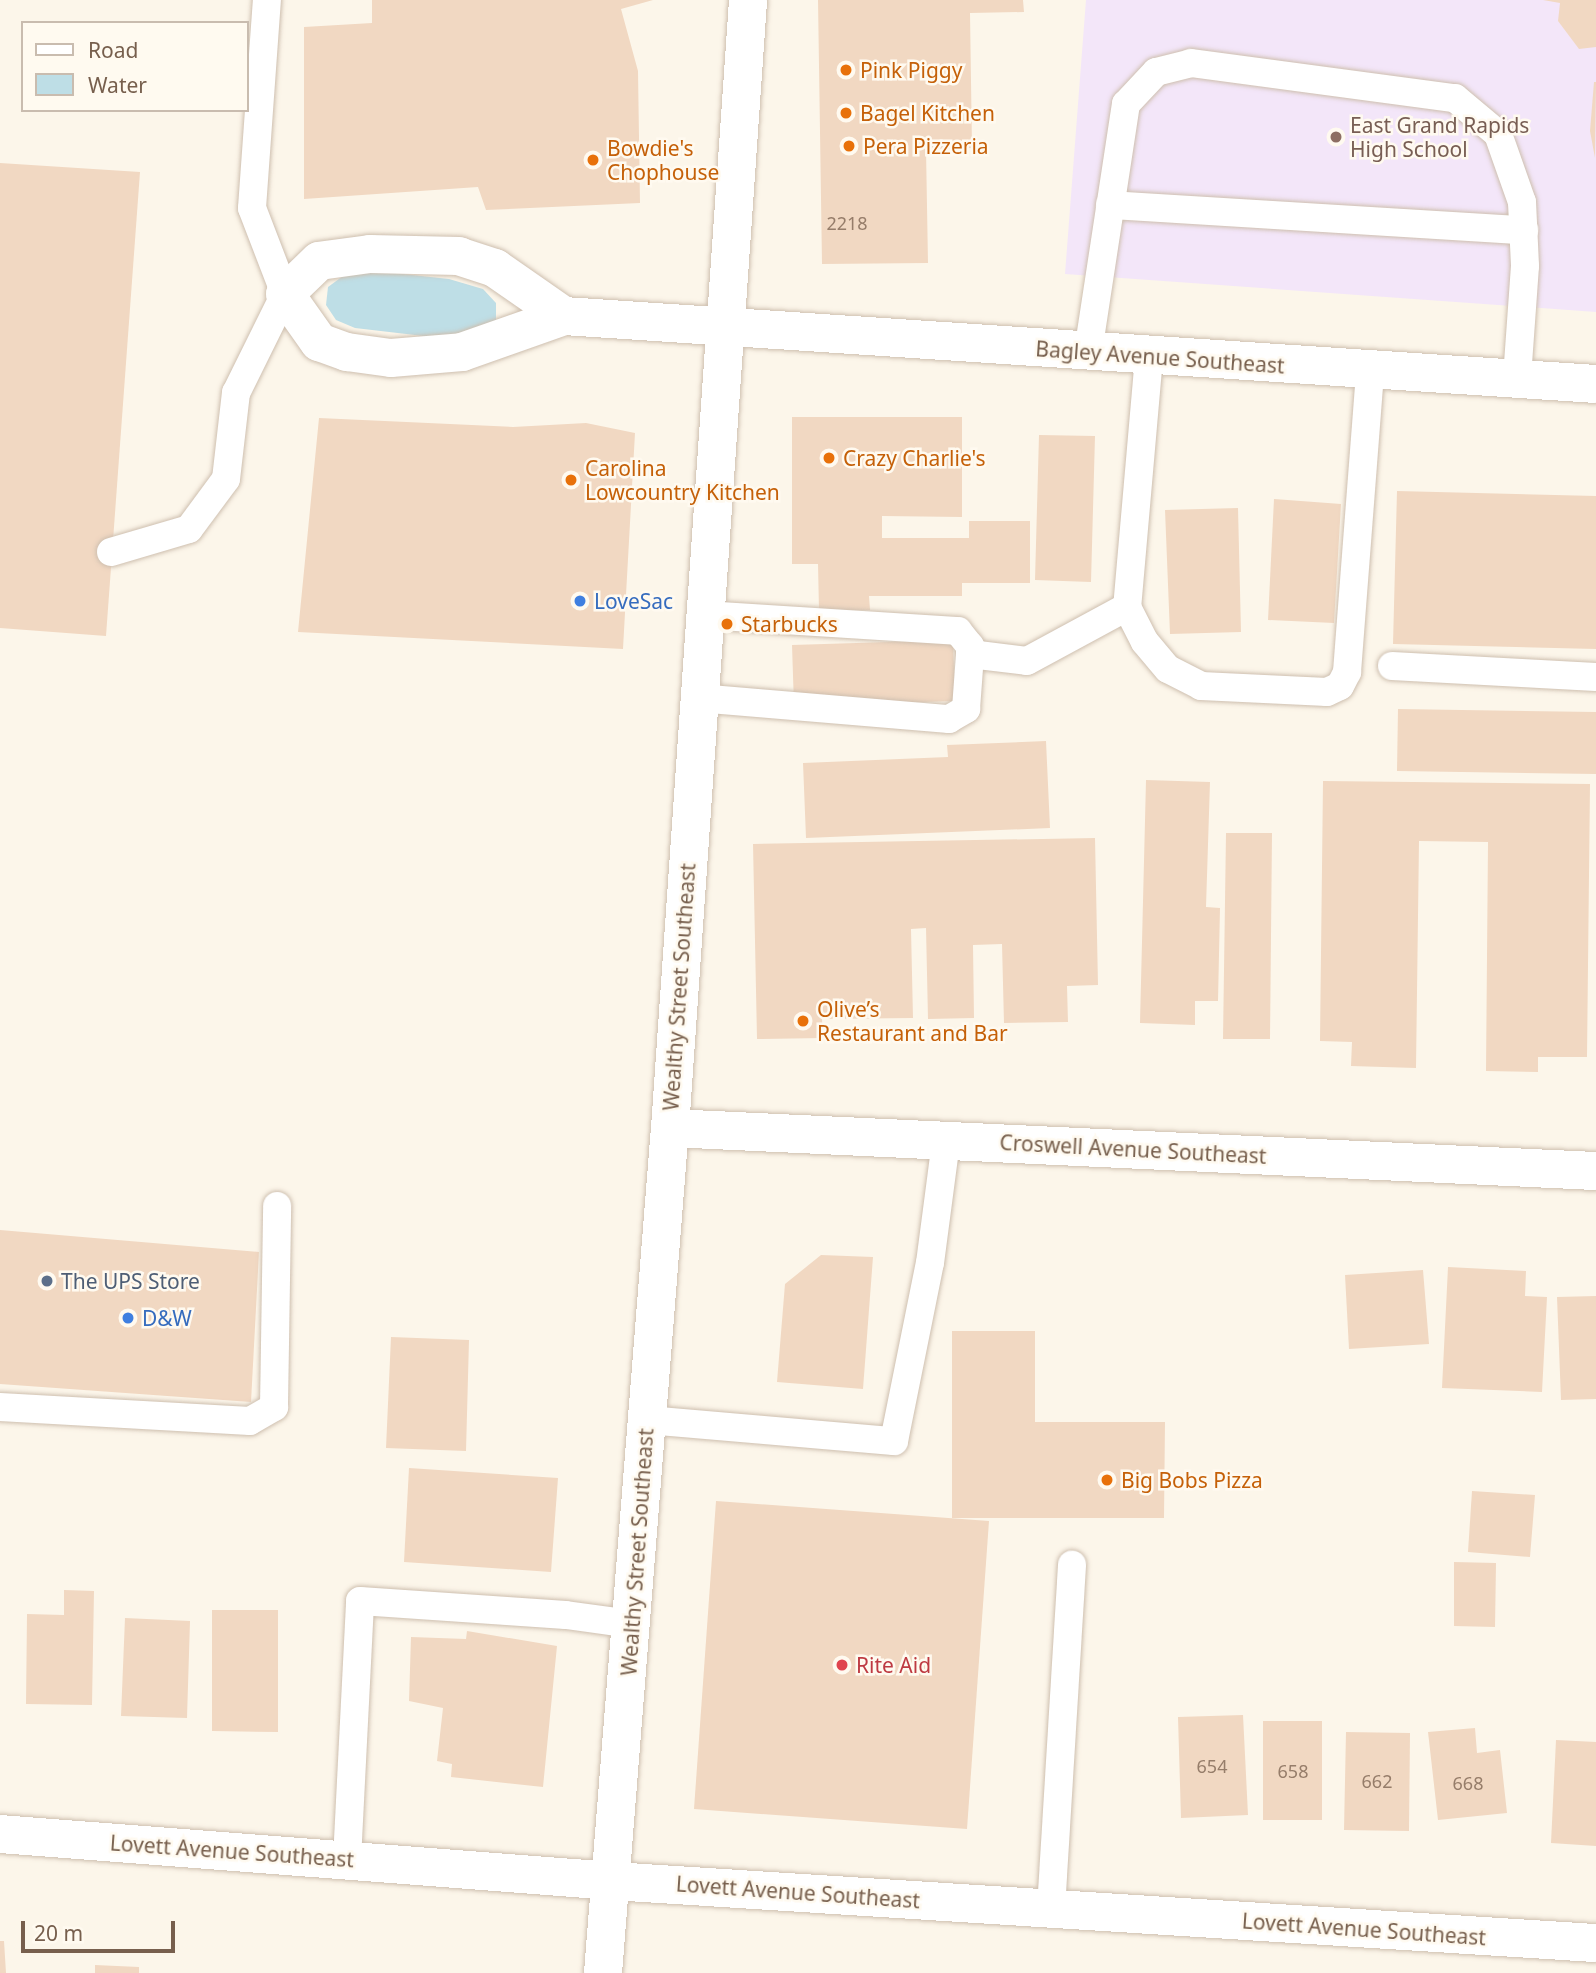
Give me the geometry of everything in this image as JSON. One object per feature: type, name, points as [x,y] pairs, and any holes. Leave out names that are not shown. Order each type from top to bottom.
[{"type":"street","name":"Wealthy Street Southeast","points":[[603,1973],[670,1128],[703,615],[748,0]]},
{"type":"street","points":[[370,254],[459,256],[495,268],[564,316],[462,352],[391,358],[346,352],[319,342],[285,294],[319,261],[370,254]]},
{"type":"street","name":"Bagley Avenue Southeast","points":[[564,316],[724,330],[1596,384]]},
{"type":"street","name":"Croswell Avenue Southeast","points":[[670,1128],[1596,1171]]},
{"type":"street","name":"Lovett Avenue Southeast","points":[[0,1834],[612,1881],[1596,1943]]},
{"type":"lane","points":[[111,552],[189,529],[226,479],[236,393],[285,294],[252,208],[267,0]]},
{"type":"lane","points":[[1088,352],[1126,104],[1156,72],[1191,63],[1455,98],[1498,134],[1522,202],[1524,230],[1517,378]]},
{"type":"lane","points":[[1110,205],[1524,230]]},
{"type":"lane","points":[[1149,357],[1127,607],[1146,642],[1168,669],[1201,686],[1327,692],[1340,686],[1347,672],[1370,372]]},
{"type":"lane","points":[[970,654],[1027,661],[1127,607]]},
{"type":"lane","points":[[698,698],[949,719],[965,709],[970,654],[970,646],[958,631],[703,615]]},
{"type":"lane","points":[[1392,666],[1596,677]]},
{"type":"lane","points":[[647,1420],[894,1441],[930,1263],[946,1141]]},
{"type":"lane","points":[[0,1408],[250,1422],[274,1407],[277,1206]]},
{"type":"lane","points":[[1051,1909],[1073,1565]]},
{"type":"lane","points":[[347,1860],[360,1601],[632,1624]]},
{"type":"shaded area","name":"East Grand Rapids High School","points":[[1086,0],[1596,0],[1596,312],[1065,274]]},
{"type":"water","points":[[376,271],[449,279],[483,289],[496,303],[496,320],[483,332],[432,337],[355,328],[336,320],[326,305],[328,287],[343,276]]},
{"type":"building","points":[[372,0],[653,0],[621,9],[638,71],[640,203],[486,210],[478,187],[304,199],[304,27],[372,23]]},
{"type":"building","points":[[818,0],[1023,0],[1024,12],[970,13],[972,148],[926,149],[928,263],[822,264]]},
{"type":"building","points":[[1543,0],[1596,0],[1596,47],[1579,49],[1558,21],[1560,3]]},
{"type":"building","points":[[1596,82],[1595,158],[1590,131]]},
{"type":"building","points":[[0,163],[140,172],[106,636],[0,628]]},
{"type":"building","points":[[792,417],[962,417],[962,517],[882,516],[882,538],[969,538],[969,521],[1030,521],[1030,583],[962,583],[962,596],[869,596],[870,610],[819,611],[818,564],[792,564]]},
{"type":"building","points":[[319,418],[513,427],[586,423],[635,433],[623,649],[298,632]]},
{"type":"building","points":[[1039,435],[1095,436],[1091,582],[1035,580]]},
{"type":"building","points":[[1397,491],[1596,496],[1596,649],[1393,644]]},
{"type":"building","points":[[1274,499],[1341,504],[1334,623],[1268,620]]},
{"type":"building","points":[[1238,508],[1241,632],[1170,634],[1165,510]]},
{"type":"building","points":[[953,640],[955,701],[794,706],[792,645]]},
{"type":"building","points":[[1398,709],[1596,712],[1596,774],[1397,771]]},
{"type":"building","points":[[1046,741],[1050,828],[806,838],[803,763],[948,757],[947,745]]},
{"type":"building","points":[[1146,780],[1210,782],[1206,907],[1220,908],[1218,1001],[1195,1001],[1195,1025],[1140,1023]]},
{"type":"building","points":[[1323,781],[1590,784],[1587,1057],[1538,1057],[1538,1072],[1486,1071],[1488,842],[1419,841],[1416,1068],[1351,1066],[1352,1042],[1320,1041]]},
{"type":"building","points":[[1226,833],[1272,833],[1270,1039],[1223,1039]]},
{"type":"building","points":[[1095,838],[1098,985],[1067,986],[1068,1022],[1004,1023],[1002,944],[973,945],[974,1018],[928,1019],[926,928],[911,929],[913,1018],[822,1019],[823,1038],[757,1039],[753,844]]},
{"type":"building","name":"D&W","points":[[0,1230],[259,1252],[251,1402],[0,1384]]},
{"type":"building","points":[[821,1255],[873,1257],[863,1389],[777,1382],[785,1284]]},
{"type":"building","points":[[1448,1267],[1526,1271],[1525,1296],[1547,1297],[1542,1392],[1442,1388]]},
{"type":"building","points":[[1423,1270],[1429,1344],[1349,1349],[1345,1275]]},
{"type":"building","points":[[1596,1296],[1596,1399],[1561,1400],[1557,1297]]},
{"type":"building","points":[[952,1331],[1035,1331],[1035,1422],[1165,1422],[1164,1518],[952,1518]]},
{"type":"building","points":[[391,1337],[469,1340],[466,1451],[386,1448]]},
{"type":"building","points":[[409,1468],[558,1478],[551,1572],[404,1562]]},
{"type":"building","points":[[1472,1491],[1535,1495],[1530,1557],[1468,1552]]},
{"type":"building","name":"Rite Aid","points":[[716,1501],[989,1521],[967,1829],[694,1809]]},
{"type":"building","points":[[1454,1562],[1496,1563],[1495,1627],[1454,1626]]},
{"type":"building","points":[[64,1590],[94,1591],[92,1705],[26,1704],[27,1614],[64,1615]]},
{"type":"building","points":[[212,1610],[278,1610],[278,1732],[212,1731]]},
{"type":"building","points":[[125,1618],[190,1621],[187,1718],[121,1716]]},
{"type":"building","points":[[467,1631],[557,1646],[543,1787],[451,1777],[452,1764],[437,1761],[443,1708],[409,1701],[411,1637],[466,1639]]},
{"type":"building","points":[[1243,1715],[1248,1815],[1181,1818],[1178,1717]]},
{"type":"building","points":[[1263,1721],[1322,1721],[1322,1820],[1263,1820]]},
{"type":"building","points":[[1475,1728],[1477,1753],[1500,1750],[1507,1813],[1438,1820],[1428,1732]]},
{"type":"building","points":[[1346,1732],[1410,1733],[1409,1831],[1344,1830]]},
{"type":"building","points":[[1556,1740],[1596,1742],[1596,1846],[1551,1843]]},
{"type":"building","points":[[0,1941],[4,1941],[6,1973],[0,1973]]},
{"type":"building","points":[[95,1965],[139,1967],[139,1973],[95,1973]]},
{"type":"place","name":"Pink Piggy","points":[[846,70]]},
{"type":"place","name":"Bagel Kitchen","points":[[846,113]]},
{"type":"place","name":"East Grand Rapids High School","points":[[1336,137]]},
{"type":"place","name":"Pera Pizzeria","points":[[849,146]]},
{"type":"place","name":"Bowdie's Chophouse","points":[[593,160]]},
{"type":"place","name":"Crazy Charlie's","points":[[829,458]]},
{"type":"place","name":"Carolina Lowcountry Kitchen","points":[[571,480]]},
{"type":"place","name":"LoveSac","points":[[580,601]]},
{"type":"place","name":"Starbucks","points":[[727,624]]},
{"type":"place","name":"Olive’s Restaurant and Bar","points":[[803,1021]]},
{"type":"place","name":"The UPS Store","points":[[47,1281]]},
{"type":"place","name":"D&W","points":[[128,1318]]},
{"type":"place","name":"Big Bobs Pizza","points":[[1107,1480]]},
{"type":"place","name":"Rite Aid","points":[[842,1665]]}]
